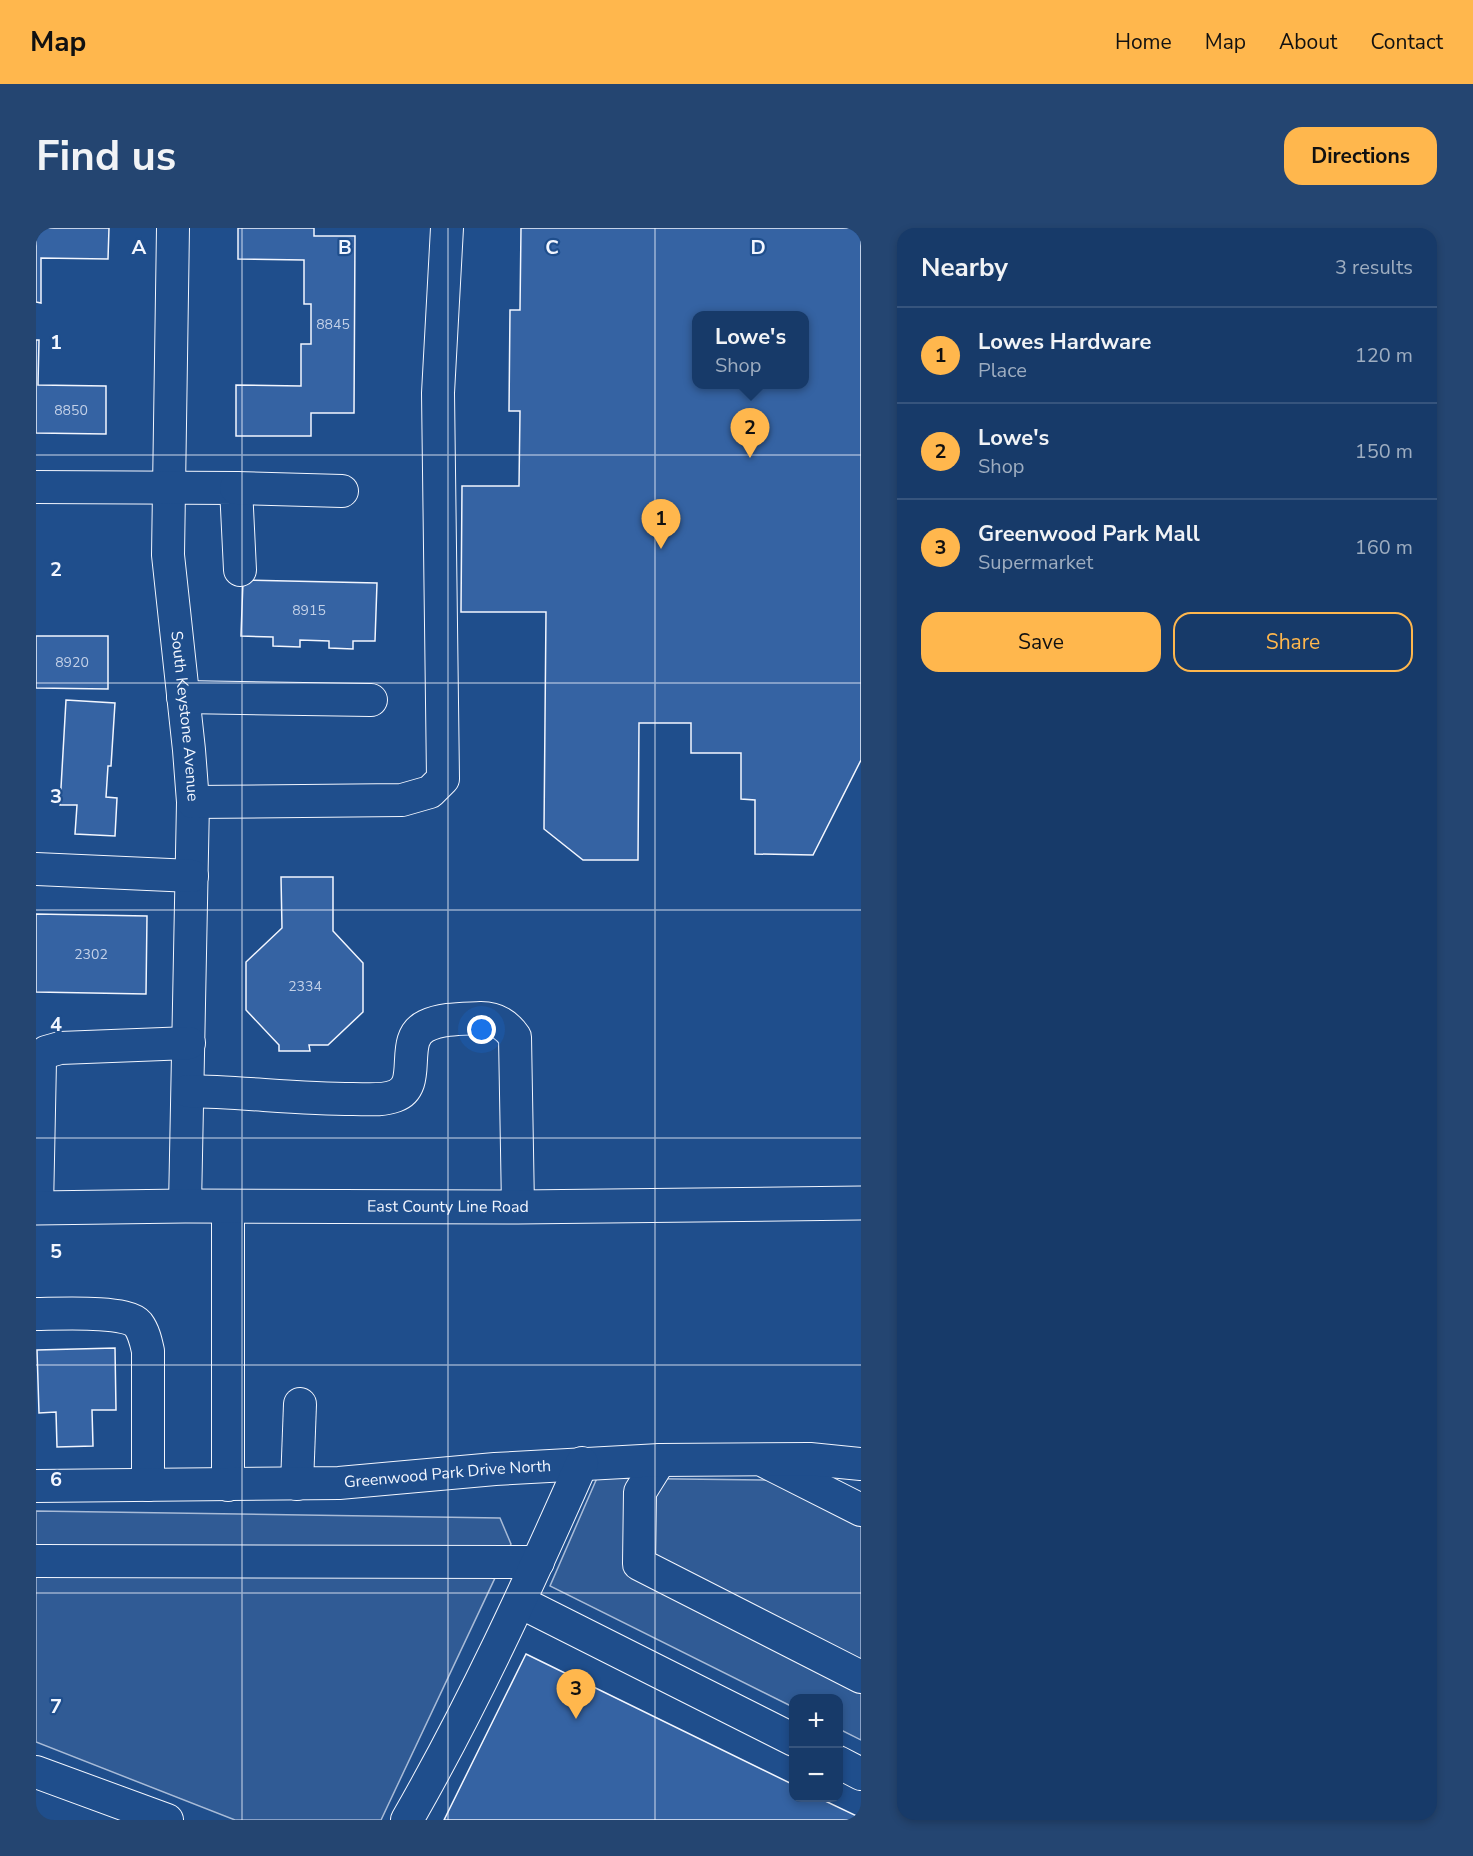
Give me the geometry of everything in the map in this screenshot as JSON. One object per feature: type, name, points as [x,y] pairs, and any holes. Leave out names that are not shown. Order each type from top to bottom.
[{"type":"main road","name":"East County Line Road","points":[[36,1208],[518,1207],[861,1203]]},
{"type":"street","name":"South Keystone Avenue","points":[[173,228],[168,555],[193,802],[185,1206]]},
{"type":"street","points":[[193,802],[402,800],[430,792],[443,779],[438,393],[447,228]]},
{"type":"street","points":[[36,487],[342,491]]},
{"type":"street","points":[[236,488],[240,570]]},
{"type":"street","points":[[183,697],[371,700]]},
{"type":"street","points":[[36,869],[192,876]]},
{"type":"street","points":[[188,1091],[331,1099],[382,1099],[396,1096],[405,1088],[409,1079],[412,1044],[416,1034],[424,1026],[438,1022],[486,1018],[501,1022],[515,1037],[518,1207]]},
{"type":"street","points":[[36,1208],[37,1104],[40,1061],[46,1052],[60,1048],[189,1043]]},
{"type":"street","points":[[228,1206],[228,1485]]},
{"type":"street","points":[[36,1314],[121,1315],[137,1322],[144,1335],[148,1351],[148,1485]]},
{"type":"street","points":[[297,1484],[300,1404]]},
{"type":"street","points":[[760,1459],[861,1510]]},
{"type":"street","name":"Greenwood Park Drive North","points":[[36,1486],[339,1483],[495,1468],[660,1460],[760,1459],[861,1464]]},
{"type":"street","points":[[660,1460],[640,1492],[639,1564],[861,1677]]},
{"type":"street","points":[[407,1820],[435,1771],[520,1602],[582,1463]]},
{"type":"street","points":[[38,1561],[538,1562]]},
{"type":"street","points":[[520,1602],[789,1737]]},
{"type":"street","points":[[843,1765],[861,1774]]},
{"type":"street","points":[[36,1772],[167,1820]]},
{"type":"shaded area","points":[[597,1478],[837,1481],[861,1494],[861,1740],[843,1731],[843,1694],[789,1694],[789,1705],[550,1586]]},
{"type":"shaded area","points":[[36,1511],[500,1518],[511,1544],[381,1820],[235,1820],[36,1742]]},
{"type":"building","points":[[36,228],[109,228],[108,259],[41,258],[41,303],[36,302]]},
{"type":"building","points":[[238,228],[314,228],[314,236],[355,236],[354,413],[311,413],[311,436],[236,436],[236,385],[301,386],[301,344],[311,344],[311,304],[304,304],[304,260],[238,259]]},
{"type":"building","points":[[521,228],[861,228],[861,760],[813,855],[755,854],[755,800],[741,799],[741,753],[691,753],[691,723],[639,723],[638,860],[583,860],[544,829],[546,612],[461,612],[462,486],[519,486],[520,411],[509,411],[510,310],[520,310]]},
{"type":"building","points":[[36,340],[39,340],[38,385],[106,386],[106,434],[36,433]]},
{"type":"building","points":[[243,580],[377,583],[375,641],[353,641],[353,649],[329,648],[329,641],[300,640],[300,647],[273,646],[273,637],[241,636]]},
{"type":"building","points":[[36,636],[108,636],[108,689],[36,688]]},
{"type":"building","points":[[66,700],[115,703],[111,766],[108,766],[106,797],[117,798],[115,836],[75,834],[77,805],[60,805]]},
{"type":"building","points":[[281,877],[333,877],[333,931],[363,963],[363,1012],[328,1045],[309,1045],[310,1051],[279,1051],[279,1045],[246,1010],[246,962],[282,928]]},
{"type":"building","points":[[36,914],[147,916],[146,994],[36,992]]},
{"type":"building","points":[[115,1348],[116,1410],[92,1410],[93,1446],[57,1447],[56,1412],[39,1413],[37,1350]]},
{"type":"building","points":[[526,1654],[789,1783],[789,1802],[827,1802],[861,1818],[861,1820],[444,1820]]},
{"type":"place","name":"Lowe's","points":[[750,458]]},
{"type":"place","name":"Lowes Hardware","points":[[661,549]]},
{"type":"place","name":"Greenwood Park Mall","points":[[576,1719]]}]
